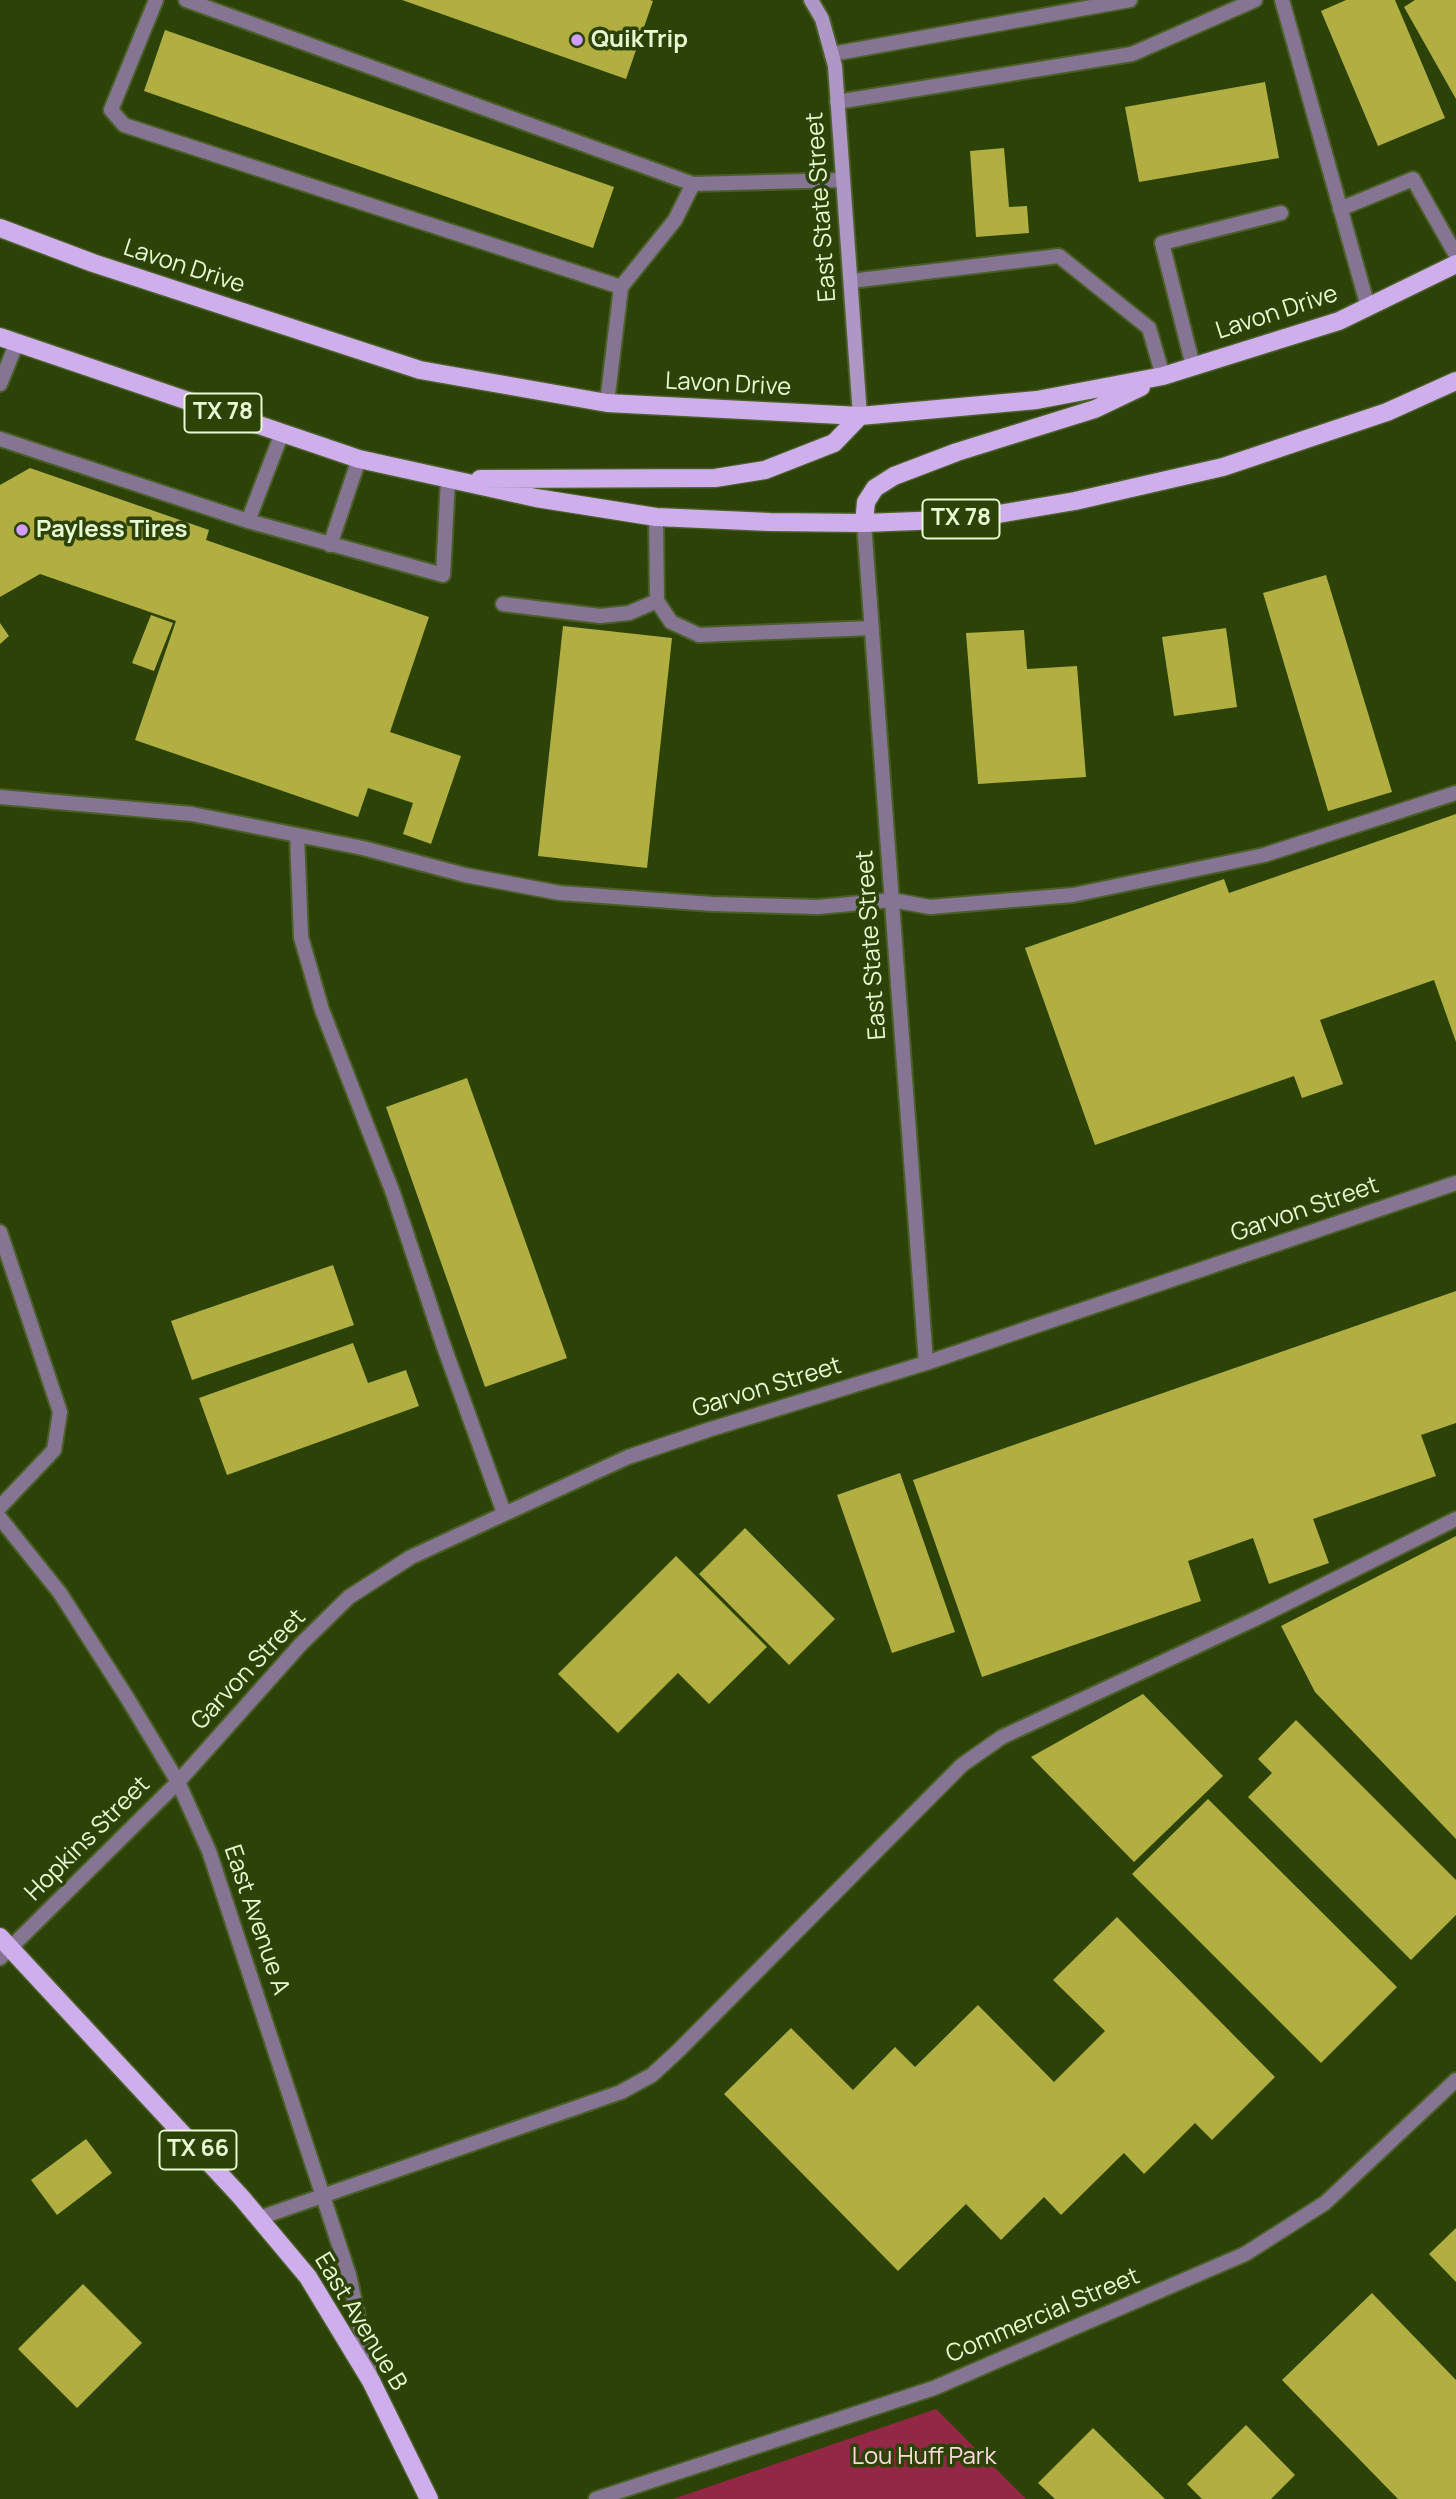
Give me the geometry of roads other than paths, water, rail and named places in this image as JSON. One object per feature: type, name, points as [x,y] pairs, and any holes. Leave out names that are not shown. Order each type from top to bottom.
[{"type":"main road","points":[[0,219],[7,231]]},
{"type":"main road","name":"Lavon Drive","points":[[7,231],[93,263],[420,370],[607,403],[860,416],[1037,400],[1163,376],[1339,321],[1456,264]]},
{"type":"main road","name":"TX 78","points":[[8,340],[359,459],[536,498],[656,517],[770,522],[864,523],[969,519],[1075,501],[1223,467],[1387,412],[1456,381]]},
{"type":"main road","points":[[864,523],[866,502],[875,488],[894,476],[957,452],[1095,409],[1163,376]]},
{"type":"main road","points":[[448,479],[715,478],[765,470],[834,443],[860,416]]},
{"type":"main road","name":"East Avenue B","points":[[4,1948],[259,2218],[308,2277],[371,2381],[429,2499]]},
{"type":"street","points":[[156,0],[111,110],[124,125],[621,287]]},
{"type":"street","points":[[186,0],[693,184],[843,180]]},
{"type":"street","name":"East State Street","points":[[811,0],[822,19],[835,66],[860,416]]},
{"type":"street","points":[[832,54],[1130,0]]},
{"type":"street","points":[[837,102],[1132,54],[1255,0]]},
{"type":"street","points":[[1282,0],[1368,307]]},
{"type":"street","points":[[1340,209],[1413,178],[1456,255]]},
{"type":"street","points":[[607,403],[621,287],[675,220],[693,184]]},
{"type":"street","points":[[1193,366],[1162,243],[1281,213]]},
{"type":"street","points":[[851,281],[1059,256],[1149,328],[1163,376]]},
{"type":"street","points":[[0,384],[8,340]]},
{"type":"street","points":[[248,521],[282,433]]},
{"type":"street","points":[[0,439],[248,521],[443,575],[448,479]]},
{"type":"street","points":[[330,545],[359,459]]},
{"type":"street","points":[[656,517],[657,601],[671,622],[699,635],[872,628]]},
{"type":"street","name":"East State Street","points":[[864,523],[926,1363]]},
{"type":"street","points":[[503,604],[600,616],[629,613],[657,601]]},
{"type":"street","points":[[0,797],[192,814],[363,848],[465,875],[560,892],[713,904],[818,907],[892,900],[930,906],[1073,895],[1264,855],[1456,793]]},
{"type":"street","points":[[296,835],[301,937],[322,1010],[393,1193],[443,1344],[504,1513]]},
{"type":"street","name":"Garvon Street","points":[[178,1782],[301,1644],[349,1597],[411,1557],[504,1513],[628,1457],[926,1363],[1456,1183]]},
{"type":"street","points":[[0,1233],[60,1412],[54,1450],[0,1507]]},
{"type":"street","name":"East Avenue A","points":[[0,1518],[60,1593],[178,1782],[209,1851],[349,2275],[371,2381]]},
{"type":"street","points":[[259,2218],[621,2092],[652,2075],[962,1765],[1002,1737],[1258,1618],[1456,1519]]},
{"type":"street","name":"Hopkins Street","points":[[4,1948],[178,1782]]},
{"type":"street","name":"Commercial Street","points":[[596,2499],[934,2388],[1245,2254],[1325,2203],[1456,2080]]},
{"type":"place","name":"QuikTrip","points":[[577,40]]},
{"type":"place","name":"Payless Tires","points":[[22,530]]},
{"type":"park label","name":"Lou Huff Park","points":[[924,2457]]}]
